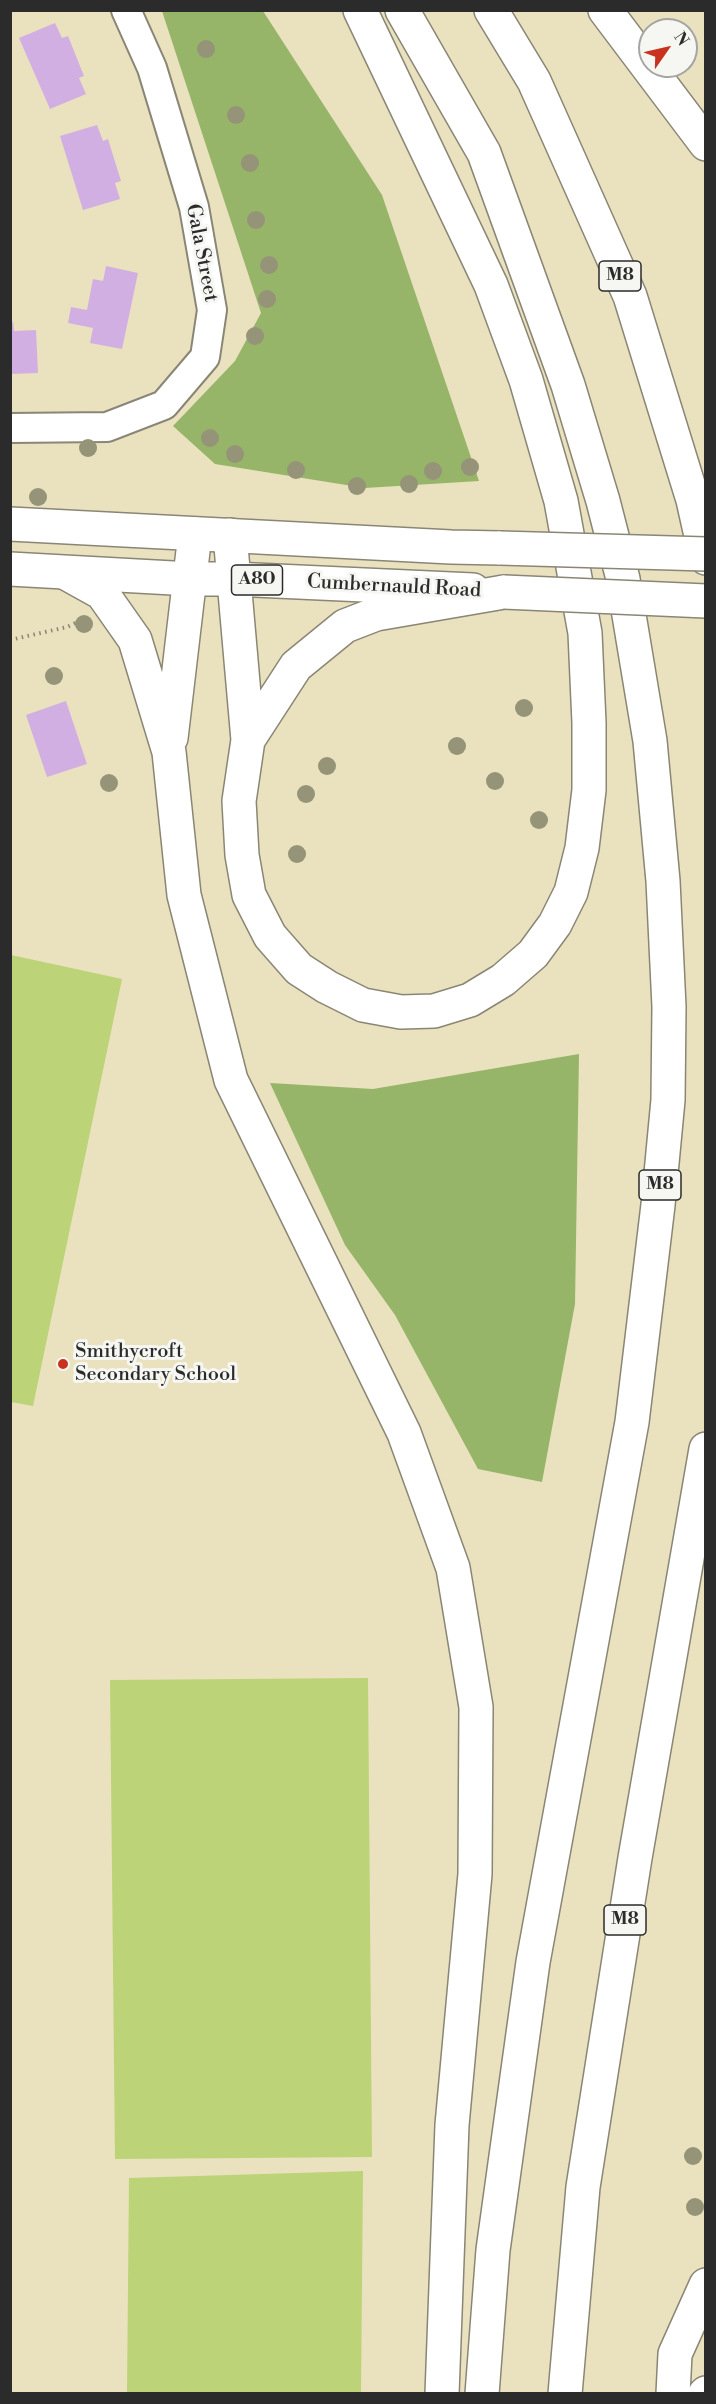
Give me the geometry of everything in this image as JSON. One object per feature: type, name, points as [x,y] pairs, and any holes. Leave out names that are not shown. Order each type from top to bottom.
[{"type":"main road","points":[[230,535],[248,740],[239,801],[242,855],[249,895],[270,936],[299,969],[327,987],[363,1005],[401,1012],[434,1011],[470,1000],[503,980],[533,954],[555,924],[571,892],[582,848],[589,790],[585,633],[561,501],[526,380],[490,285],[360,10]]},
{"type":"main road","name":"M8","points":[[402,10],[484,153],[568,385],[603,501],[623,579],[650,741],[663,880],[669,1007],[668,1100],[632,1422],[533,1962],[493,2250],[482,2394]]},
{"type":"main road","name":"M8","points":[[491,10],[534,81],[630,296],[693,500],[705,556]]},
{"type":"main road","points":[[605,10],[705,144]]},
{"type":"main road","name":"A80","points":[[10,524],[451,547],[705,556]]},
{"type":"main road","points":[[169,752],[195,534]]},
{"type":"main road","name":"Cumbernauld Road","points":[[10,569],[705,601]]},
{"type":"main road","points":[[66,573],[102,593],[135,640],[169,752],[184,895],[231,1080],[404,1433],[453,1568],[476,1707],[474,1875],[452,2125],[442,2394]]},
{"type":"main road","points":[[248,740],[296,666],[345,626],[376,614],[504,592]]},
{"type":"main road","name":"M8","points":[[565,2394],[583,2187],[635,1858],[705,1449]]},
{"type":"main road","points":[[673,2394],[675,2354],[705,2285]]},
{"type":"street","name":"Gala Street","points":[[10,428],[107,427],[164,405],[205,357],[212,310],[194,207],[152,68],[126,10]]},
{"type":"path","points":[[10,640],[67,627],[112,607]]},
{"type":"green space","points":[[162,11],[263,11],[382,195],[479,481],[365,488],[215,464],[173,426],[235,361],[261,313]]},
{"type":"green space","points":[[11,955],[122,979],[33,1406],[11,1402]]},
{"type":"green space","points":[[579,1054],[575,1304],[542,1482],[478,1469],[395,1315],[345,1245],[270,1083],[373,1089]]},
{"type":"green space","points":[[368,1678],[372,2157],[115,2159],[110,1680]]},
{"type":"green space","points":[[363,2171],[361,2393],[127,2393],[129,2178]]},
{"type":"building","points":[[55,23],[62,38],[68,36],[84,76],[79,78],[86,94],[50,109],[19,38]]},
{"type":"building","points":[[97,125],[103,141],[108,139],[121,181],[115,183],[120,199],[83,210],[60,136]]},
{"type":"building","points":[[106,266],[138,273],[122,349],[90,343],[93,328],[68,323],[71,307],[87,310],[93,279],[103,281]]},
{"type":"building","points":[[13,322],[14,331],[36,330],[38,373],[10,374],[10,323]]},
{"type":"building","points":[[66,701],[87,764],[47,777],[26,715]]},
{"type":"place","name":"Smithycroft Secondary School","points":[[63,1364]]}]
